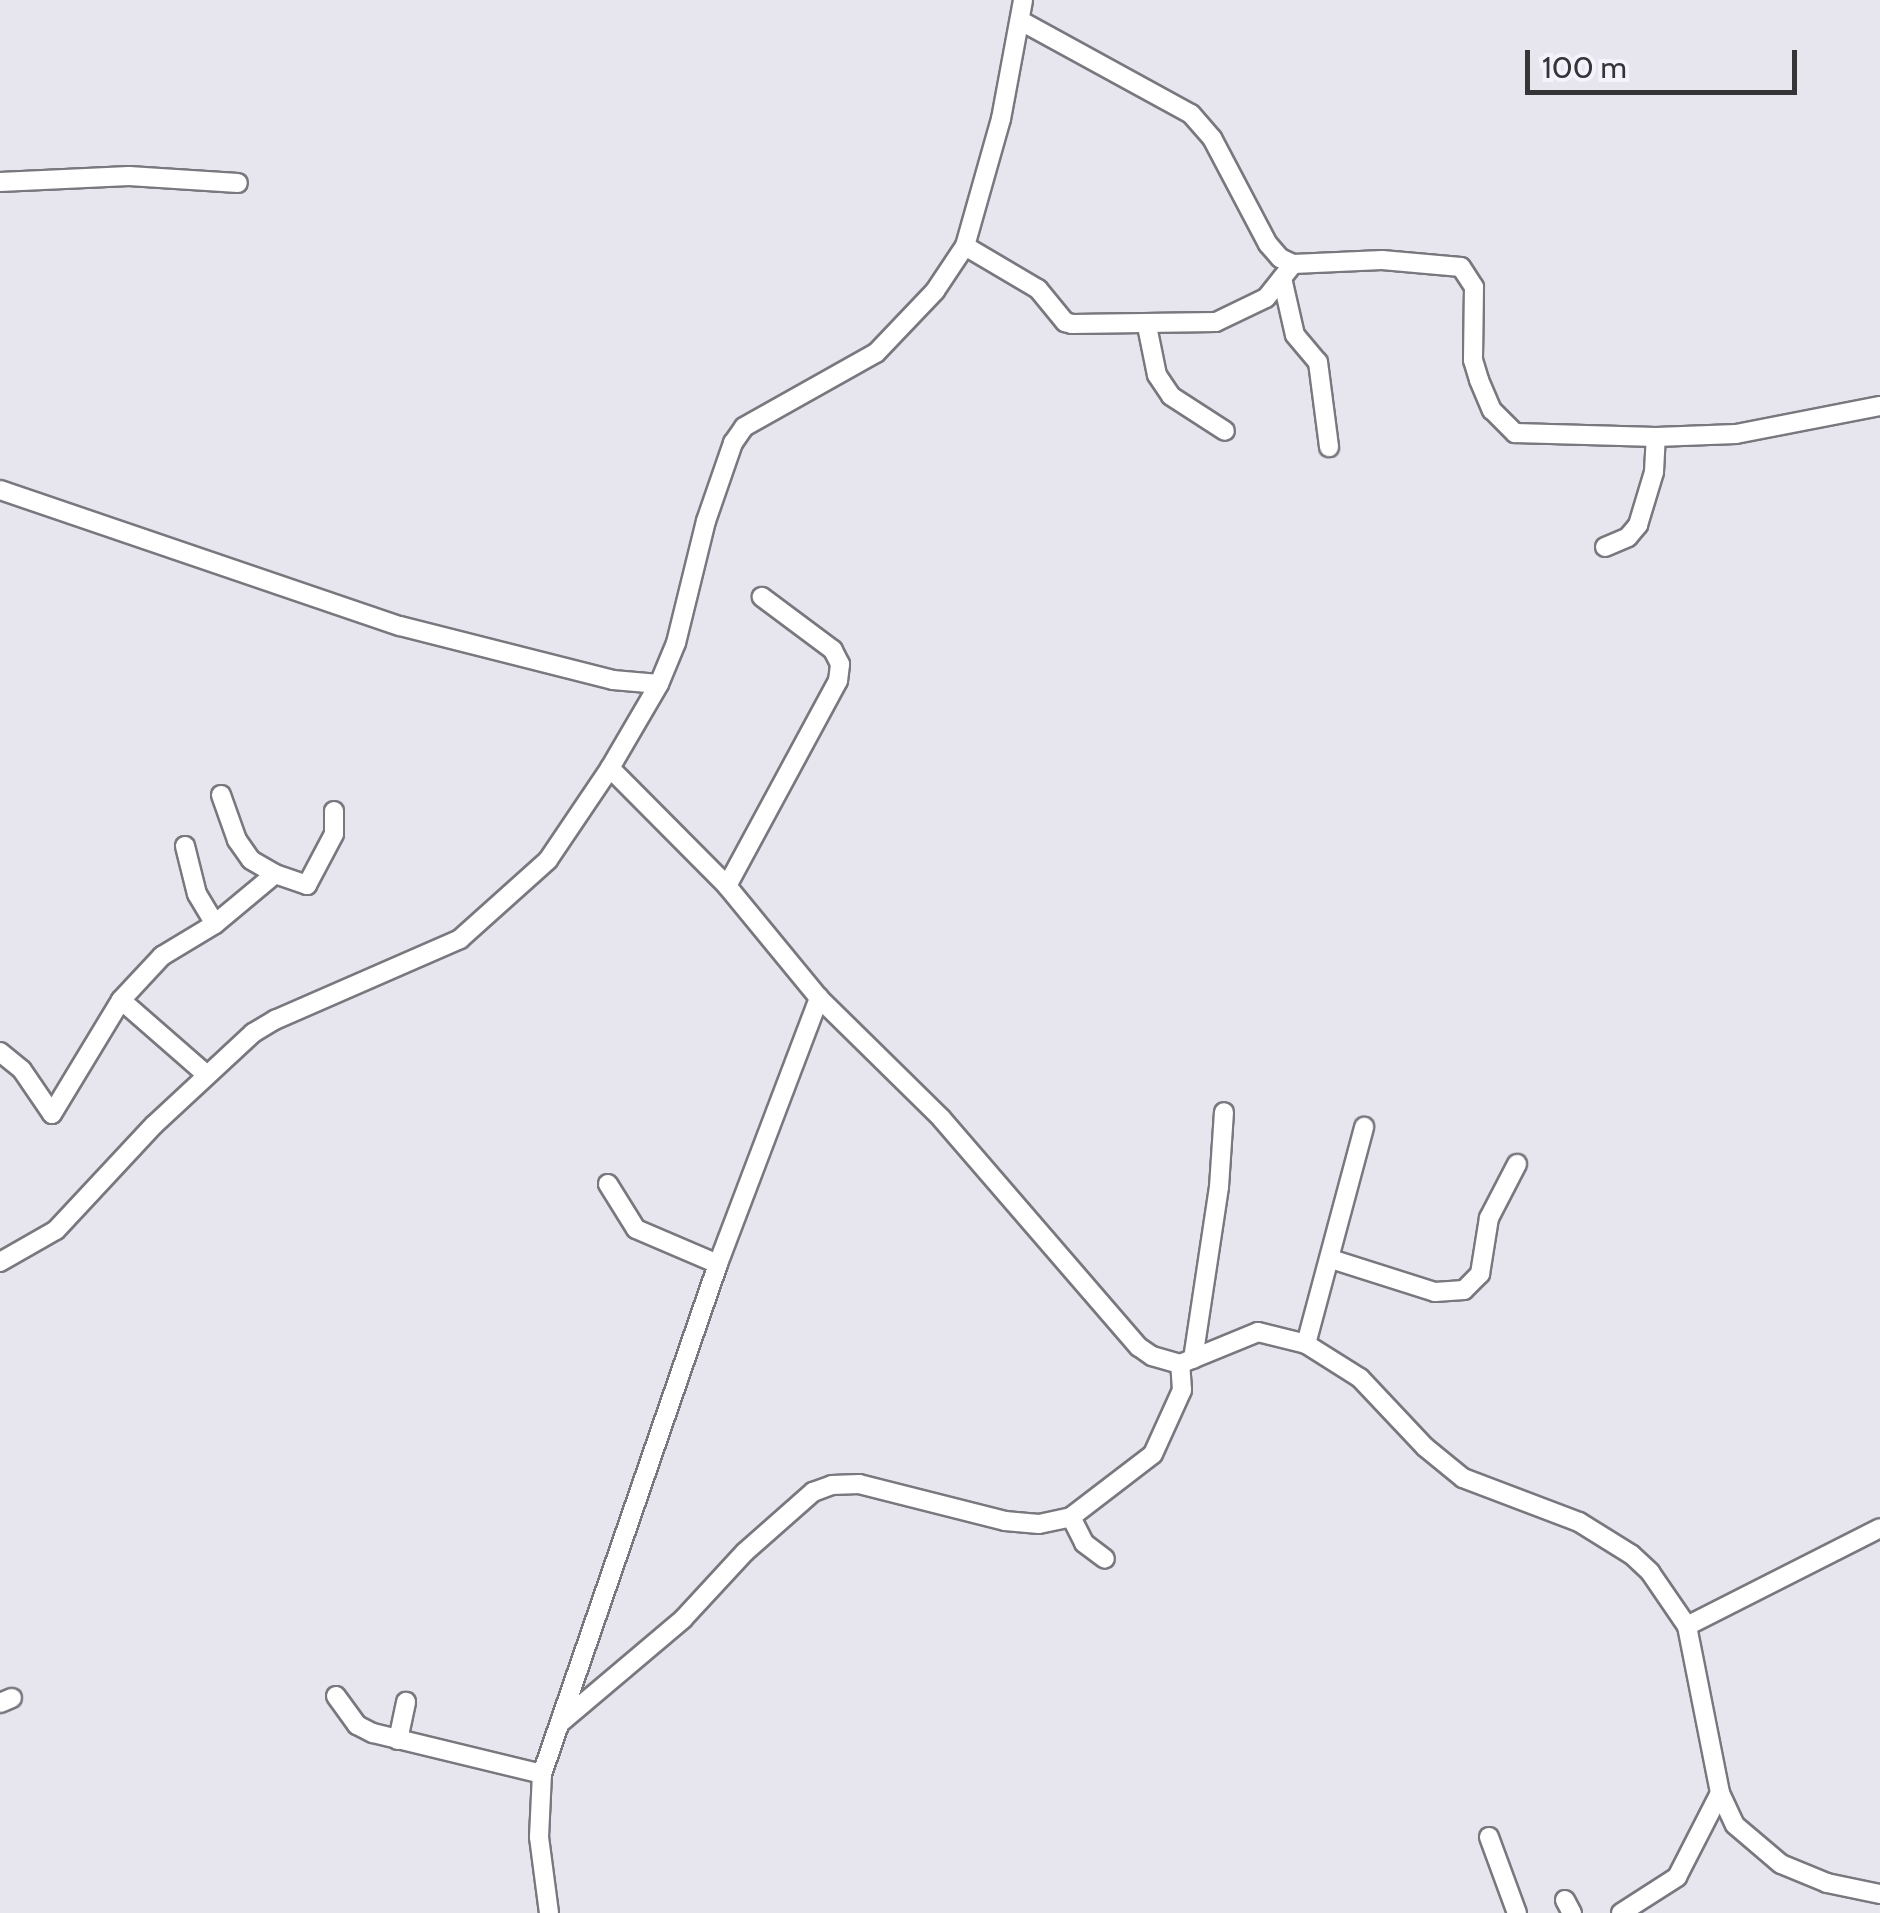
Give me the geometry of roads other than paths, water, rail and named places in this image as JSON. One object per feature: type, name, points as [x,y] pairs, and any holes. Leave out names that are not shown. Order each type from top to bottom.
[{"type":"street","points":[[0,1262],[56,1230],[207,1075],[274,1020],[460,939],[548,860],[610,768],[658,684],[676,643],[706,521],[733,442],[744,426],[876,352],[935,291],[965,246],[1001,119],[1023,0]]},
{"type":"street","points":[[1021,21],[1190,114],[1229,166],[1268,244],[1287,271],[1295,335],[1318,362],[1329,448]]},
{"type":"street","points":[[0,182],[128,176],[238,183]]},
{"type":"street","points":[[965,246],[1038,289],[1065,322],[1146,326],[1216,322],[1246,312],[1266,298],[1287,271],[1382,260],[1461,267],[1474,288],[1473,360],[1492,410],[1515,433],[1656,438],[1781,428],[1834,412],[1880,406]]},
{"type":"street","points":[[1146,326],[1157,375],[1171,396],[1225,432]]},
{"type":"street","points":[[1605,548],[1628,538],[1638,525],[1654,472],[1656,438]]},
{"type":"street","points":[[0,490],[400,626],[613,680],[658,684]]},
{"type":"street","points":[[727,886],[838,682],[840,664],[833,650],[762,596]]},
{"type":"street","points":[[610,768],[727,886],[819,998],[942,1118],[1140,1347],[1152,1356],[1186,1361],[1258,1332],[1306,1344],[1360,1378],[1424,1446],[1463,1478],[1609,1537],[1650,1572],[1687,1626],[1720,1792],[1735,1825],[1781,1864],[1827,1882],[1880,1894]]},
{"type":"street","points":[[221,795],[237,840],[251,860],[301,885],[313,880],[334,834],[334,811]]},
{"type":"street","points":[[185,846],[197,894],[215,924]]},
{"type":"street","points":[[0,1052],[22,1070],[48,1113],[57,1112],[121,1000],[162,956],[215,924],[275,874]]},
{"type":"street","points":[[549,1913],[539,1836],[542,1774],[556,1726],[589,1644],[718,1264],[819,998]]},
{"type":"street","points":[[121,1000],[207,1075]]},
{"type":"street","points":[[556,1726],[683,1619],[745,1552],[814,1492],[832,1485],[858,1484],[1005,1522],[1039,1524],[1071,1517],[1152,1454],[1182,1390],[1219,1186],[1224,1112]]},
{"type":"street","points":[[1306,1344],[1332,1259],[1364,1127]]},
{"type":"street","points":[[1332,1259],[1435,1292],[1464,1290],[1480,1274],[1489,1218],[1518,1164]]},
{"type":"street","points":[[608,1184],[636,1229],[718,1264]]},
{"type":"street","points":[[1071,1517],[1084,1542],[1104,1559]]},
{"type":"street","points":[[1687,1626],[1880,1528]]},
{"type":"street","points":[[336,1696],[357,1725],[398,1740],[542,1774]]},
{"type":"street","points":[[398,1740],[406,1702]]},
{"type":"street","points":[[1621,1913],[1678,1876],[1720,1792]]},
{"type":"street","points":[[1489,1836],[1516,1913]]}]
